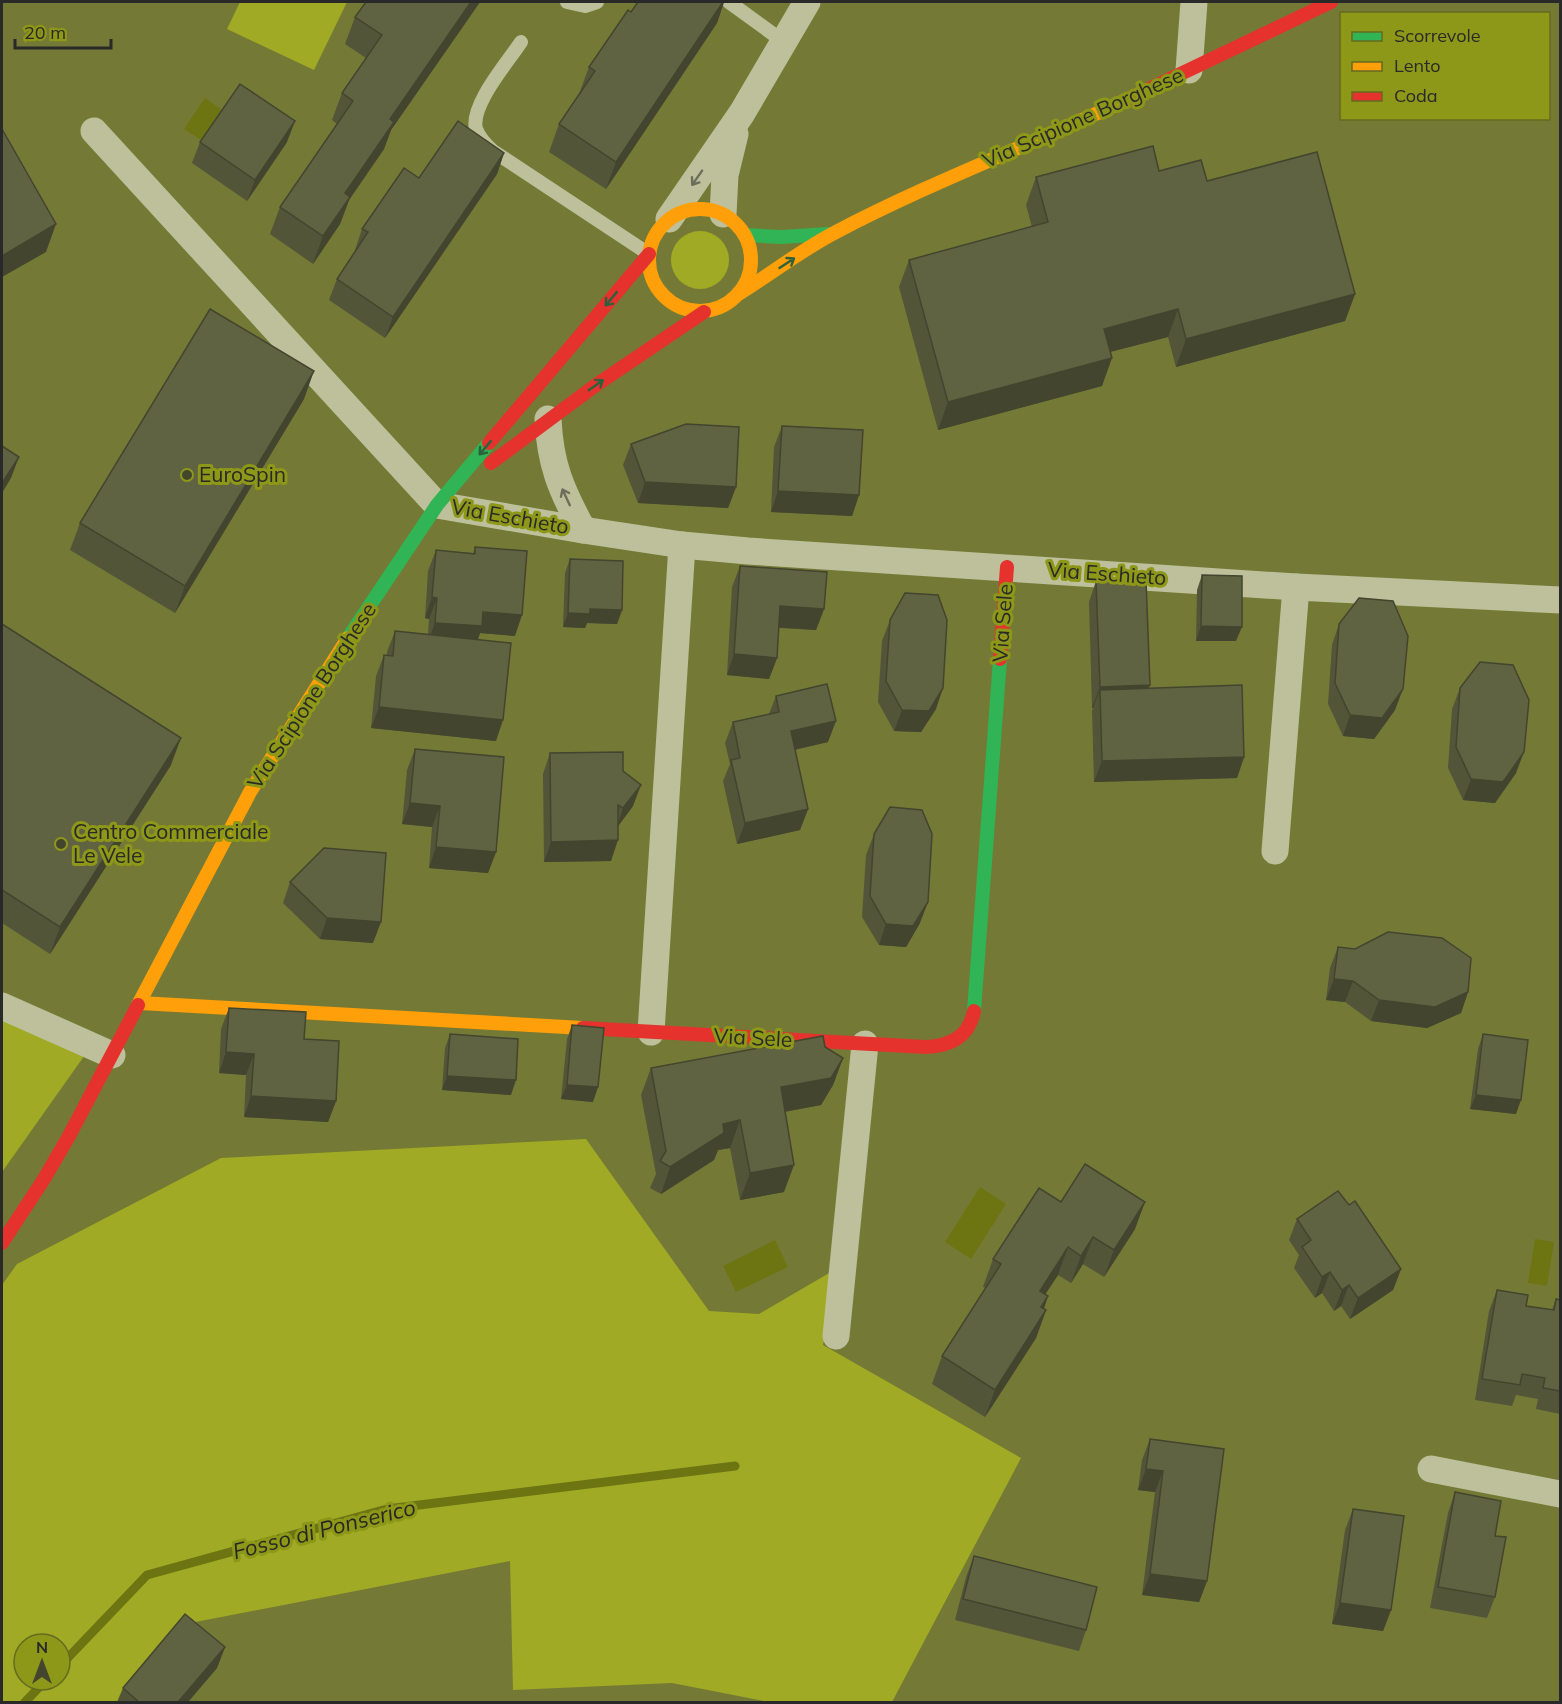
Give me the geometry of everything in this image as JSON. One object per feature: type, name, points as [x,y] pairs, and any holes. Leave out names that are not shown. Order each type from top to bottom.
[{"type":"main road","name":"Via Scipione Borghese","points":[[740,293],[834,233],[919,191],[1082,121],[1331,2]]},
{"type":"main road","points":[[696,208],[710,209],[736,222],[751,249],[752,265],[748,280],[740,293],[730,302],[718,309],[704,312],[689,311],[663,296],[649,269],[649,254],[652,241],[659,228],[669,219],[696,208]]},
{"type":"main road","name":"Via Scipione Borghese","points":[[745,235],[781,237],[834,233]]},
{"type":"main road","name":"Via Scipione Borghese","points":[[2,1243],[48,1172],[140,1004],[260,775],[319,681],[437,505],[649,254]]},
{"type":"main road","points":[[437,505],[548,418],[640,353],[704,312]]},
{"type":"main road","name":"Via Sele","points":[[140,1004],[865,1044],[932,1047],[958,1041],[965,1034],[974,1017],[1007,567]]},
{"type":"street","points":[[669,219],[742,113],[807,2]]},
{"type":"street","points":[[1189,69],[1194,2]]},
{"type":"street","points":[[723,214],[727,164],[742,113]]},
{"type":"street","points":[[94,131],[437,505]]},
{"type":"street","name":"Via Eschieto","points":[[548,418],[549,441],[556,473],[566,499],[583,530]]},
{"type":"street","name":"Via Eschieto","points":[[437,505],[583,530],[748,551],[1296,587],[1560,600]]},
{"type":"street","points":[[651,1032],[681,544]]},
{"type":"street","points":[[1275,851],[1296,587]]},
{"type":"street","points":[[2,1006],[112,1055]]},
{"type":"street","points":[[836,1336],[865,1044]]},
{"type":"street","points":[[1431,1469],[1560,1494]]},
{"type":"lane","points":[[567,2],[585,6],[597,2]]},
{"type":"lane","points":[[729,2],[784,42]]},
{"type":"lane","points":[[521,42],[477,109],[476,128],[480,136],[493,151],[649,254]]},
{"type":"shaded area","points":[[240,2],[347,2],[314,70],[227,29]]},
{"type":"shaded area","points":[[205,98],[222,110],[201,140],[184,129]]},
{"type":"shaded area","points":[[700,231],[716,236],[724,244],[729,260],[724,276],[716,284],[700,289],[684,284],[676,276],[671,260],[676,244],[684,236]]},
{"type":"shaded area","points":[[2,1015],[87,1052],[2,1172]]},
{"type":"shaded area","points":[[586,1139],[709,1311],[759,1314],[836,1269],[823,1345],[1021,1458],[892,1702],[769,1702],[672,1683],[513,1690],[510,1561],[180,1625],[120,1702],[2,1702],[2,1285],[17,1264],[221,1158]]},
{"type":"shaded area","points":[[980,1187],[1006,1204],[971,1259],[945,1242]]},
{"type":"shaded area","points":[[1535,1239],[1554,1242],[1547,1286],[1528,1283]]},
{"type":"shaded area","points":[[775,1240],[788,1267],[736,1292],[723,1266]]},
{"type":"building","points":[[366,2],[471,2],[390,119],[394,122],[345,193],[350,197],[323,236],[280,207],[353,101],[342,93],[382,35],[355,17]]},
{"type":"building","points":[[638,2],[723,2],[616,162],[559,124],[595,71],[589,67],[628,10],[631,12]]},
{"type":"building","points":[[240,84],[295,121],[255,180],[200,142]]},
{"type":"building","points":[[458,121],[504,153],[393,317],[337,279],[368,232],[362,229],[404,168],[419,178]]},
{"type":"building","points":[[2,129],[56,224],[2,256]]},
{"type":"building","points":[[1153,146],[1159,171],[1201,160],[1207,181],[1317,152],[1355,294],[1186,339],[1178,309],[1104,329],[1112,358],[948,402],[909,260],[1048,222],[1036,177]]},
{"type":"building","name":"EuroSpin","points":[[210,309],[314,371],[185,586],[80,523]]},
{"type":"building","points":[[686,424],[739,427],[736,487],[645,482],[631,444]]},
{"type":"building","points":[[782,426],[863,430],[859,495],[778,491]]},
{"type":"building","points":[[2,446],[19,457],[2,483]]},
{"type":"building","points":[[475,547],[527,551],[522,615],[483,612],[482,626],[435,623],[437,598],[432,597],[436,550],[475,554]]},
{"type":"building","points":[[570,559],[623,561],[622,610],[590,609],[590,614],[568,613]]},
{"type":"building","points":[[740,566],[827,572],[824,609],[780,606],[777,658],[734,654]]},
{"type":"building","points":[[1202,575],[1242,576],[1242,627],[1201,626]]},
{"type":"building","points":[[1146,580],[1150,685],[1100,687],[1096,581]]},
{"type":"building","points":[[905,593],[938,595],[947,620],[943,688],[929,711],[902,710],[886,681],[890,620]]},
{"type":"building","points":[[1359,598],[1393,601],[1408,636],[1403,689],[1382,718],[1350,715],[1335,683],[1339,624]]},
{"type":"building","name":"Centro Commerciale Le Vele","points":[[2,624],[181,738],[60,927],[2,890]]},
{"type":"building","points":[[395,631],[511,643],[503,720],[379,707],[384,655],[393,656]]},
{"type":"building","points":[[1480,662],[1513,665],[1529,700],[1524,752],[1503,782],[1471,779],[1456,747],[1460,688]]},
{"type":"building","points":[[827,684],[836,721],[791,731],[808,809],[745,823],[731,760],[740,758],[733,722],[779,712],[776,696]]},
{"type":"building","points":[[1242,685],[1244,757],[1102,761],[1100,690]]},
{"type":"building","points":[[415,749],[504,757],[496,852],[436,847],[440,806],[410,803]]},
{"type":"building","points":[[623,752],[623,771],[641,785],[623,808],[618,805],[618,840],[551,842],[550,753]]},
{"type":"building","points":[[890,807],[922,810],[932,834],[928,902],[913,926],[886,924],[870,896],[874,834]]},
{"type":"building","points":[[324,848],[386,853],[381,922],[327,918],[290,882]]},
{"type":"building","points":[[1388,932],[1442,938],[1471,958],[1468,992],[1435,1007],[1379,1000],[1353,981],[1334,979],[1338,947],[1355,949]]},
{"type":"building","points":[[229,1008],[306,1012],[304,1039],[339,1041],[336,1101],[251,1096],[254,1054],[226,1052]]},
{"type":"building","points":[[572,1025],[604,1028],[598,1087],[567,1085]]},
{"type":"building","points":[[450,1034],[518,1039],[516,1080],[447,1076]]},
{"type":"building","points":[[1483,1034],[1528,1040],[1521,1100],[1476,1095]]},
{"type":"building","points":[[823,1036],[825,1047],[843,1058],[831,1078],[781,1087],[794,1165],[750,1173],[740,1120],[723,1124],[724,1133],[670,1167],[660,1161],[666,1151],[651,1068]]},
{"type":"building","points":[[1085,1164],[1145,1202],[1114,1250],[1093,1237],[1081,1256],[1068,1247],[1040,1291],[1048,1296],[1041,1307],[1046,1310],[995,1390],[942,1356],[1001,1264],[993,1259],[1039,1188],[1061,1202]]},
{"type":"building","points":[[1338,1191],[1349,1205],[1355,1201],[1401,1269],[1358,1298],[1349,1285],[1342,1290],[1330,1272],[1322,1277],[1302,1247],[1311,1240],[1297,1219]]},
{"type":"building","points":[[1497,1290],[1528,1295],[1526,1306],[1554,1310],[1556,1299],[1560,1300],[1560,1391],[1543,1388],[1545,1378],[1522,1374],[1520,1385],[1482,1379]]},
{"type":"building","points":[[1150,1439],[1224,1449],[1207,1581],[1150,1574],[1163,1471],[1146,1469]]},
{"type":"building","points":[[1455,1492],[1501,1501],[1495,1536],[1506,1537],[1495,1597],[1438,1587]]},
{"type":"building","points":[[1353,1509],[1404,1516],[1391,1610],[1340,1603]]},
{"type":"building","points":[[974,1556],[1097,1587],[1086,1630],[963,1599]]},
{"type":"building","points":[[185,1614],[225,1647],[178,1702],[139,1702],[123,1688]]},
{"type":"waterway","name":"Fosso di Ponserico","points":[[72,1653],[147,1575],[387,1509],[735,1466]]},
{"type":"waterway","name":"Fosso di Ponserico","points":[[25,1702],[35,1692]]},
{"type":"traffic: fast","points":[[745,235],[781,237],[829,234]]},
{"type":"traffic: fast","points":[[348,638],[437,505],[489,443]]},
{"type":"traffic: fast","points":[[974,1011],[1000,659]]},
{"type":"traffic: slow","points":[[740,293],[836,232],[945,180],[1128,99]]},
{"type":"traffic: slow","points":[[700,209],[729,217],[743,231],[751,260],[743,289],[729,303],[700,311],[671,303],[657,289],[649,260],[657,231],[671,217],[700,209]]},
{"type":"traffic: slow","points":[[138,1005],[250,792],[348,638]]},
{"type":"traffic: slow","points":[[140,1003],[583,1028]]},
{"type":"traffic: jam","points":[[1128,99],[1331,2]]},
{"type":"traffic: jam","points":[[489,443],[649,254]]},
{"type":"traffic: jam","points":[[491,463],[596,385],[704,312]]},
{"type":"traffic: jam","points":[[1000,659],[1007,567]]},
{"type":"traffic: jam","points":[[2,1243],[69,1136],[138,1005]]},
{"type":"traffic: jam","points":[[583,1028],[926,1047],[943,1045],[963,1034],[974,1011]]},
{"type":"place","name":"EuroSpin","points":[[187,475]]},
{"type":"place","name":"Centro Commerciale Le Vele","points":[[61,844]]}]
